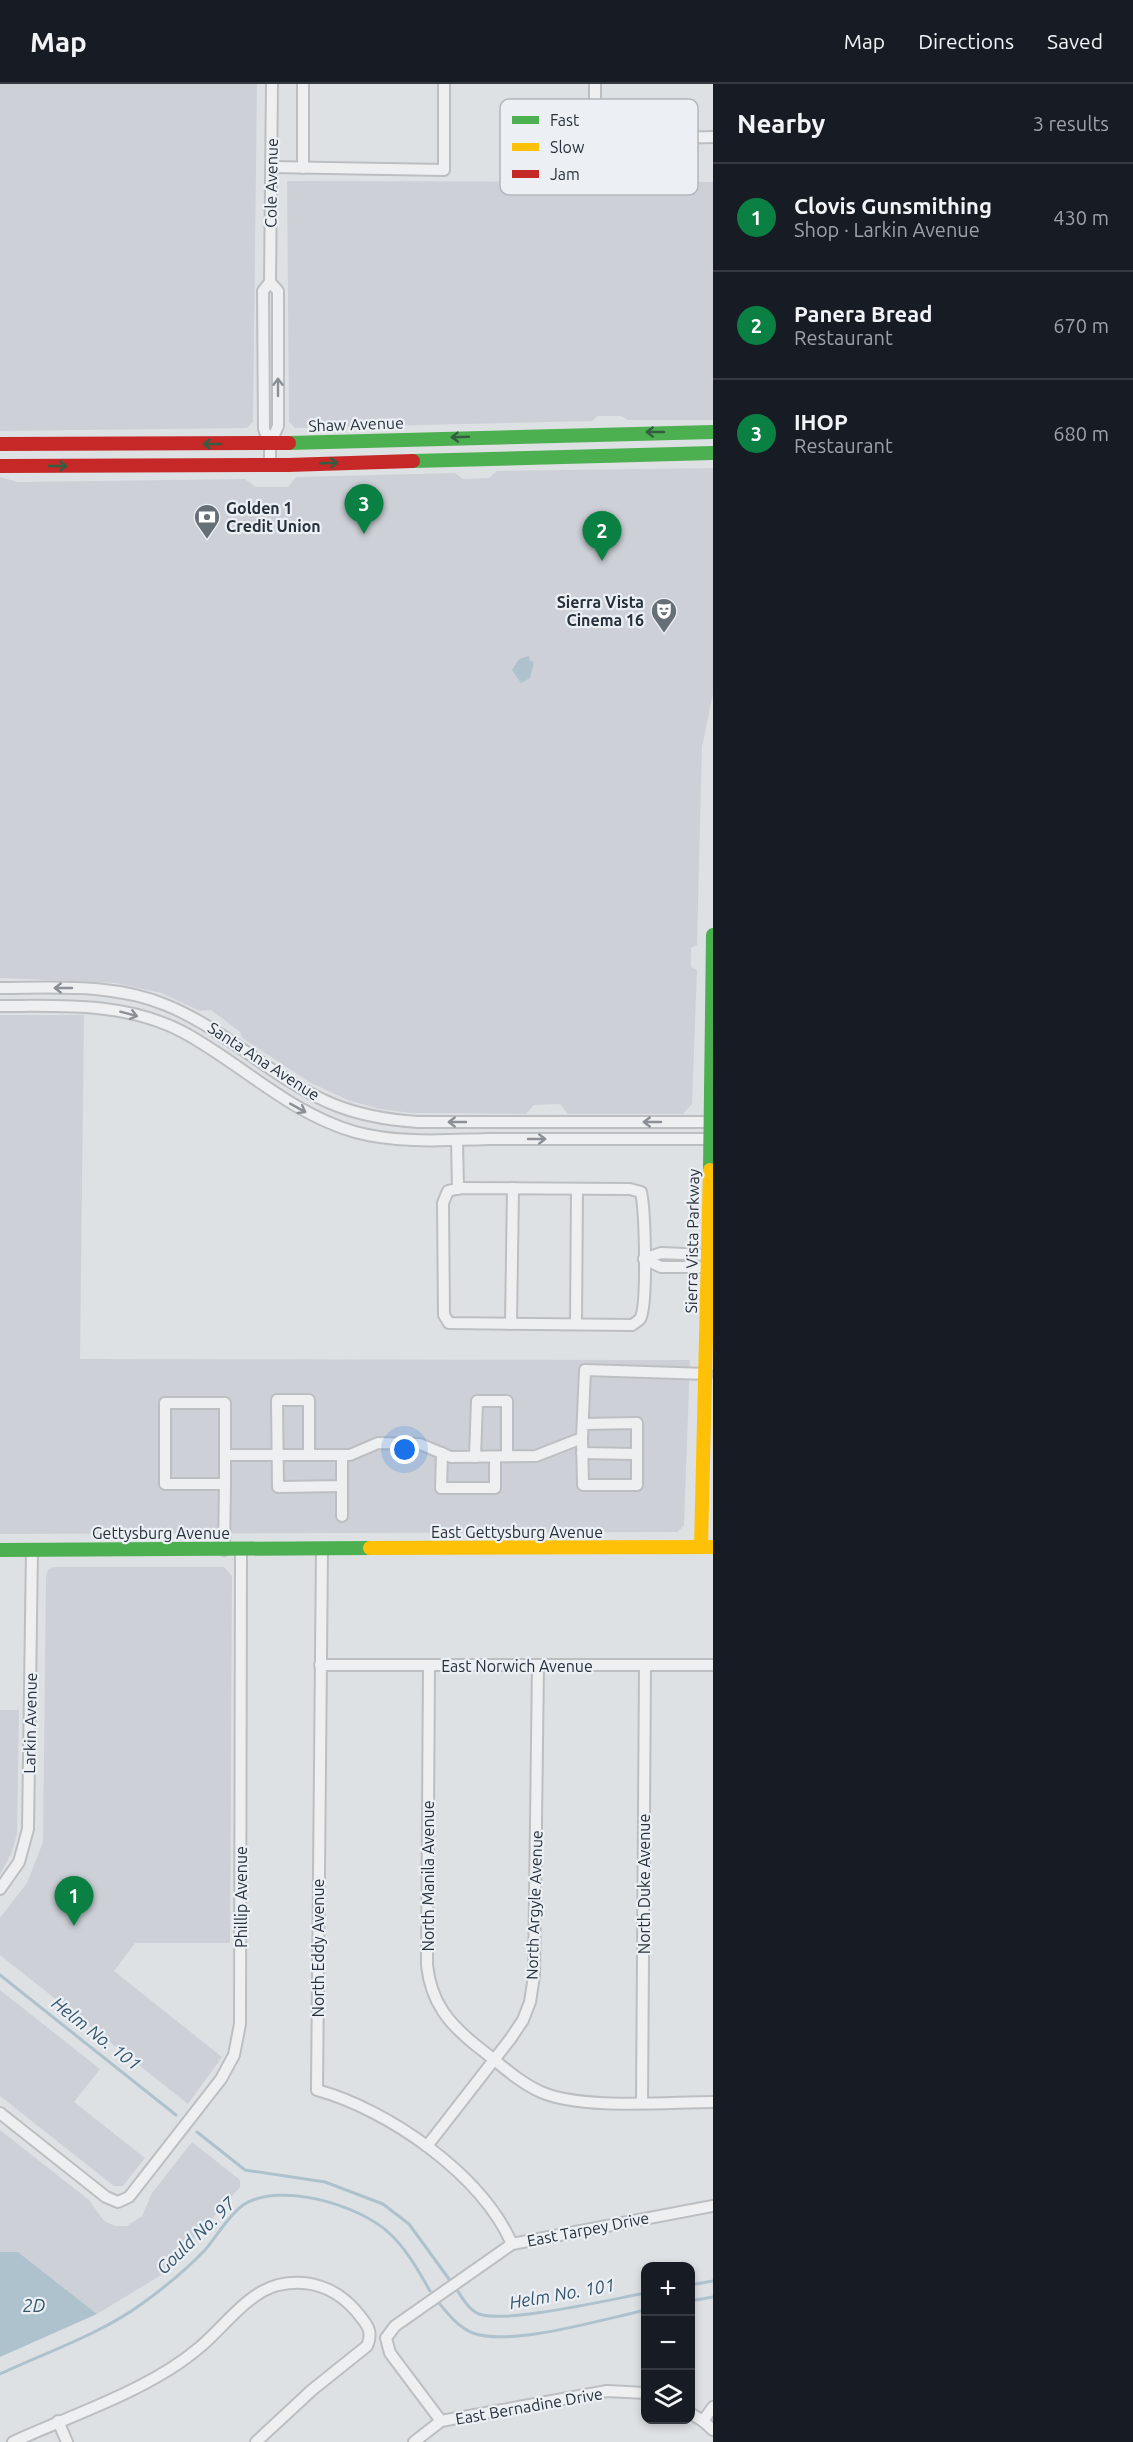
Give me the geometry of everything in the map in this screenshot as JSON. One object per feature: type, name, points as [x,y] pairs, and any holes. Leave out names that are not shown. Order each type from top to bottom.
[{"type":"main road","name":"Shaw Avenue","points":[[0,444],[270,444],[713,432]]},
{"type":"main road","points":[[497,458],[538,446],[600,444],[610,439],[614,433]]},
{"type":"main road","points":[[0,454],[9,453],[16,444]]},
{"type":"main road","points":[[0,466],[270,465],[713,453]]},
{"type":"main road","name":"Sierra Vista Parkway","points":[[707,1547],[708,1261],[713,935]]},
{"type":"main road","name":"East Gettysburg Avenue","points":[[322,1549],[707,1547]]},
{"type":"main road","name":"Gettysburg Avenue","points":[[0,1550],[322,1549]]},
{"type":"street","name":"Cole Avenue","points":[[270,465],[270,444],[264,429],[262,326],[263,291],[270,282],[272,84]]},
{"type":"street","points":[[303,84],[303,168]]},
{"type":"street","points":[[271,167],[444,170],[444,84]]},
{"type":"street","points":[[698,137],[713,137]]},
{"type":"street","name":"Santa Ana Avenue","points":[[0,988],[108,990],[164,1004],[201,1021],[311,1093],[346,1109],[372,1116],[418,1122],[710,1122]]},
{"type":"street","name":"Santa Ana Avenue","points":[[0,1006],[96,1007],[153,1020],[182,1032],[287,1102],[334,1125],[396,1139],[710,1139]]},
{"type":"street","points":[[458,1140],[458,1189]]},
{"type":"street","points":[[511,1324],[513,1188]]},
{"type":"street","points":[[513,1188],[630,1189],[641,1192],[644,1207],[644,1259],[643,1301],[640,1318],[632,1325],[449,1323],[444,1315],[442,1203],[448,1191],[513,1188]]},
{"type":"street","points":[[576,1324],[577,1189]]},
{"type":"street","points":[[644,1259],[662,1253],[708,1261]]},
{"type":"street","points":[[583,1424],[637,1423],[638,1485],[583,1485],[582,1438],[585,1370],[707,1374]]},
{"type":"street","points":[[309,1455],[309,1400],[277,1400],[278,1487],[342,1486]]},
{"type":"street","points":[[475,1457],[477,1401],[507,1401],[507,1456]]},
{"type":"street","points":[[224,1550],[225,1484],[225,1403],[165,1403],[165,1484],[225,1484]]},
{"type":"street","points":[[225,1455],[350,1455],[378,1443],[420,1444],[451,1457],[536,1456],[582,1438]]},
{"type":"street","points":[[442,1453],[441,1488],[495,1488],[495,1457]]},
{"type":"street","points":[[582,1453],[637,1454]]},
{"type":"street","points":[[342,1455],[342,1515]]},
{"type":"street","name":"North Eddy Avenue","points":[[322,1549],[317,2090],[371,2109],[427,2146],[477,2192],[506,2230],[512,2244]]},
{"type":"street","name":"Larkin Avenue","points":[[0,1889],[19,1862],[28,1829],[32,1550]]},
{"type":"street","name":"Phillip Avenue","points":[[0,2113],[106,2197],[118,2202],[129,2197],[221,2079],[234,2055],[238,2035],[241,1550]]},
{"type":"street","name":"East Norwich Avenue","points":[[320,1665],[713,1665]]},
{"type":"street","name":"North Manila Avenue","points":[[429,1665],[429,1982],[441,2012],[452,2026],[540,2092],[566,2100],[713,2102]]},
{"type":"street","name":"North Argyle Avenue","points":[[427,2146],[495,2060],[523,2020],[530,2002],[534,1976],[538,1666]]},
{"type":"street","name":"North Duke Avenue","points":[[642,2102],[645,1666]]},
{"type":"street","name":"East Tarpey Drive","points":[[386,2338],[395,2326],[512,2244],[713,2206]]},
{"type":"street","points":[[13,2442],[170,2368],[218,2332],[256,2295],[276,2286],[297,2282],[328,2288],[343,2295],[369,2326],[371,2338],[367,2346],[312,2390],[256,2442]]},
{"type":"street","name":"East Bernadine Drive","points":[[386,2338],[390,2354],[441,2421],[607,2391],[641,2393]]},
{"type":"street","points":[[703,2421],[713,2407]]},
{"type":"street","points":[[695,2416],[713,2430]]},
{"type":"street","points":[[58,2421],[67,2442]]},
{"type":"street","points":[[414,2442],[441,2421]]},
{"type":"shaded area","points":[[0,84],[257,84],[253,422],[247,428],[0,431]]},
{"type":"shaded area","points":[[287,181],[500,182],[500,195],[698,195],[698,182],[713,182],[713,420],[628,420],[621,416],[598,416],[592,421],[295,428],[289,422]]},
{"type":"shaded area","points":[[713,468],[713,694],[702,747],[697,945],[691,948],[691,967],[697,970],[692,1104],[683,1114],[568,1114],[560,1104],[534,1105],[526,1114],[411,1113],[380,1109],[350,1101],[311,1083],[242,1038],[240,1032],[211,1010],[200,1011],[161,993],[115,983],[0,978],[0,477],[18,482],[245,479],[256,487],[288,487],[296,477],[455,473],[463,479],[489,478],[497,471]]},
{"type":"shaded area","points":[[0,1015],[84,1015],[80,1359],[690,1360],[684,1526],[677,1532],[0,1534]]},
{"type":"shaded area","points":[[53,1567],[224,1567],[232,1576],[230,1943],[135,1943],[114,1971],[222,2057],[188,2104],[0,1955],[0,1918],[27,1883],[43,1842],[46,1576],[48,1570]]},
{"type":"shaded area","points":[[0,1710],[19,1710],[17,1834],[12,1852],[0,1875]]},
{"type":"shaded area","points":[[0,1990],[100,2069],[74,2102],[145,2158],[123,2186],[114,2186],[0,2096]]},
{"type":"shaded area","points":[[0,2130],[89,2200],[104,2221],[115,2226],[127,2226],[142,2216],[152,2193],[192,2142],[240,2180],[240,2187],[163,2274],[97,2314],[18,2252],[0,2252]]},
{"type":"water","points":[[529,656],[530,661],[534,662],[530,678],[521,683],[512,670],[519,659]]},
{"type":"water","name":"2D","points":[[0,2252],[18,2252],[97,2314],[0,2357]]},
{"type":"waterway","name":"Helm No. 101","points":[[0,1975],[176,2115]]},
{"type":"waterway","name":"Helm No. 101","points":[[197,2132],[245,2170],[325,2182],[383,2204],[409,2224],[449,2279]]},
{"type":"waterway","name":"Gould No. 97","points":[[0,2374],[92,2333],[127,2314],[175,2278],[198,2257],[237,2210],[259,2198],[277,2195],[318,2199],[339,2205],[375,2222],[400,2245],[430,2291]]},
{"type":"waterway","name":"Helm No. 101","points":[[695,2284],[713,2281]]},
{"type":"waterway","name":"Helm No. 101","points":[[457,2290],[472,2310],[479,2314],[493,2316],[535,2313],[641,2294]]},
{"type":"waterway","name":"Gould No. 97","points":[[695,2300],[713,2297]]},
{"type":"waterway","name":"Gould No. 97","points":[[439,2303],[463,2328],[473,2333],[510,2337],[558,2330],[641,2311]]},
{"type":"traffic: fast","points":[[289,443],[713,432]]},
{"type":"traffic: fast","points":[[413,461],[713,453]]},
{"type":"traffic: fast","points":[[710,1170],[713,935]]},
{"type":"traffic: fast","points":[[0,1550],[370,1548]]},
{"type":"traffic: slow","points":[[701,1547],[710,1170]]},
{"type":"traffic: slow","points":[[370,1548],[713,1547]]},
{"type":"traffic: jam","points":[[0,444],[289,443]]},
{"type":"traffic: jam","points":[[0,466],[288,465],[413,461]]},
{"type":"place","name":"IHOP","points":[[364,534]]},
{"type":"place","name":"Golden 1 Credit Union","points":[[207,540]]},
{"type":"place","name":"Panera Bread","points":[[602,561]]},
{"type":"place","name":"Sierra Vista Cinema 16","points":[[664,634]]},
{"type":"place","name":"Clovis Gunsmithing","points":[[74,1926]]}]
